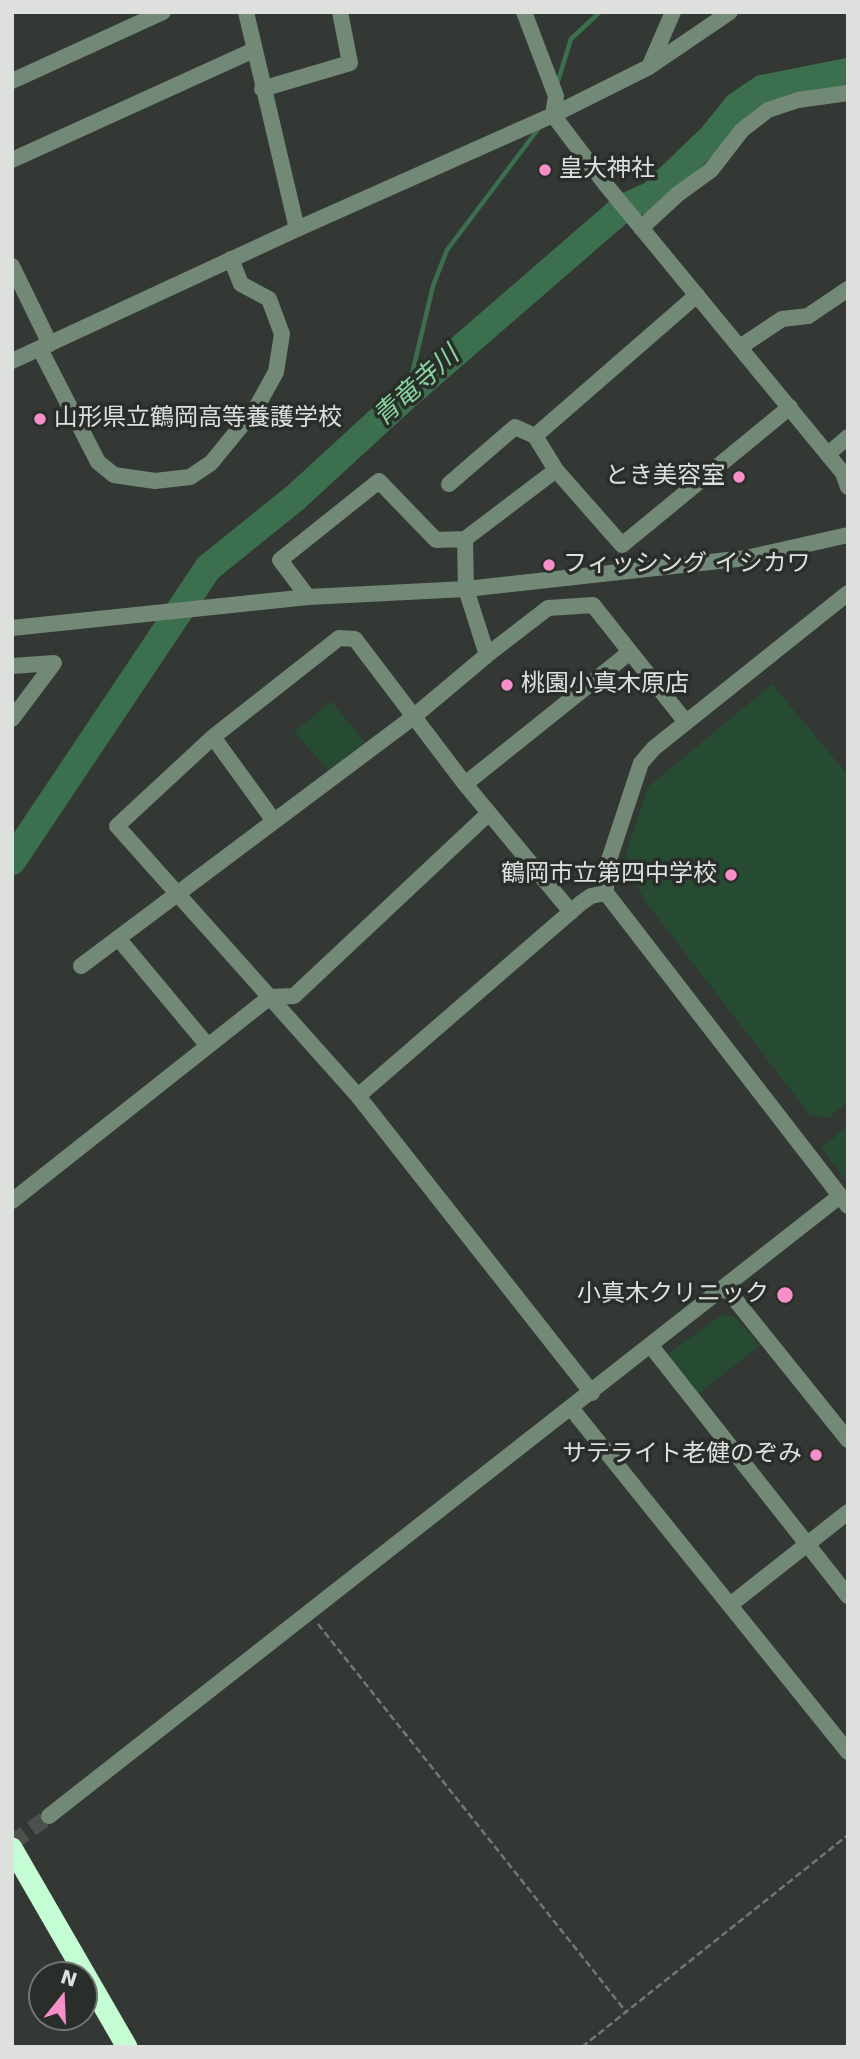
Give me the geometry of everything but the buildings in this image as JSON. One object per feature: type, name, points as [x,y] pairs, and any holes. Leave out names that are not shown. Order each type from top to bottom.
[{"type":"highway","points":[[12,1848],[127,2047]]},
{"type":"street","points":[[12,81],[163,12]]},
{"type":"street","points":[[246,12],[297,229]]},
{"type":"street","points":[[262,89],[350,63],[340,12]]},
{"type":"street","points":[[523,12],[556,96],[552,115],[641,228],[843,472],[848,487]]},
{"type":"street","points":[[649,67],[673,12]]},
{"type":"street","points":[[12,361],[552,115],[649,67],[730,12]]},
{"type":"street","points":[[12,160],[254,50]]},
{"type":"street","points":[[641,228],[678,194],[711,170],[742,130],[768,110],[798,100],[848,93]]},
{"type":"street","points":[[12,266],[98,462],[114,475],[155,481],[190,477],[211,463],[256,408],[276,372],[282,334],[269,299],[241,284],[231,259]]},
{"type":"street","points":[[740,347],[782,319],[808,316],[848,289]]},
{"type":"street","points":[[535,436],[697,295]]},
{"type":"street","points":[[449,484],[515,427],[535,436],[556,470],[622,545],[790,407]]},
{"type":"street","points":[[828,454],[848,437]]},
{"type":"street","points":[[308,597],[280,560],[379,481],[436,540],[464,540],[556,470]]},
{"type":"street","points":[[12,628],[308,597],[466,589],[746,558],[848,535]]},
{"type":"street","points":[[464,540],[466,589],[487,654]]},
{"type":"street","points":[[48,1816],[725,1287],[844,1201],[606,892],[606,869],[641,763],[685,721],[848,593]]},
{"type":"street","points":[[81,965],[412,718],[487,654],[548,608],[593,605],[685,721]]},
{"type":"street","points":[[570,912],[412,718],[355,639],[339,638],[213,737],[117,826],[179,892],[358,1096],[592,1393]]},
{"type":"street","points":[[465,784],[630,652]]},
{"type":"street","points":[[12,666],[54,663],[12,719]]},
{"type":"street","points":[[213,737],[274,821]]},
{"type":"street","points":[[12,1201],[270,997],[294,996],[488,814]]},
{"type":"street","points":[[358,1096],[570,912],[592,896],[606,892]]},
{"type":"street","points":[[118,938],[208,1046]]},
{"type":"street","points":[[725,1287],[848,1440]]},
{"type":"street","points":[[651,1346],[848,1596]]},
{"type":"street","points":[[571,1408],[848,1752]]},
{"type":"street","points":[[730,1605],[848,1512]]},
{"type":"path","points":[[308,1612],[626,2013]]},
{"type":"path","points":[[582,2047],[848,1835]]},
{"type":"green space","name":"鶴岡市立第四中学校","points":[[772,684],[848,775],[848,1101],[829,1118],[810,1115],[648,905],[625,867],[627,849],[648,787]]},
{"type":"green space","points":[[331,701],[365,742],[329,771],[294,732]]},
{"type":"green space","points":[[848,1126],[848,1183],[821,1148]]},
{"type":"green space","points":[[723,1314],[736,1318],[760,1345],[697,1395],[669,1361],[670,1352]]},
{"type":"waterway","points":[[557,84],[571,39],[600,12]]},
{"type":"waterway","name":"青竜寺川","points":[[12,861],[208,568],[296,497],[407,395],[623,208],[652,195],[713,136],[737,106],[762,89],[848,72]]},
{"type":"waterway","points":[[407,395],[433,286],[447,250],[539,128]]},
{"type":"tunnel","points":[[12,1843],[49,1816]]},
{"type":"place","name":"皇大神社","points":[[545,170]]},
{"type":"place","name":"山形県立鶴岡高等養護学校","points":[[40,419]]},
{"type":"place","name":"とき美容室","points":[[739,477]]},
{"type":"place","name":"フィッシング イシカワ","points":[[549,565]]},
{"type":"place","name":"桃園小真木原店","points":[[507,685]]},
{"type":"place","name":"鶴岡市立第四中学校","points":[[731,875]]},
{"type":"place","name":"小真木クリニック","points":[[785,1295]]},
{"type":"place","name":"サテライト老健のぞみ","points":[[816,1455]]}]
